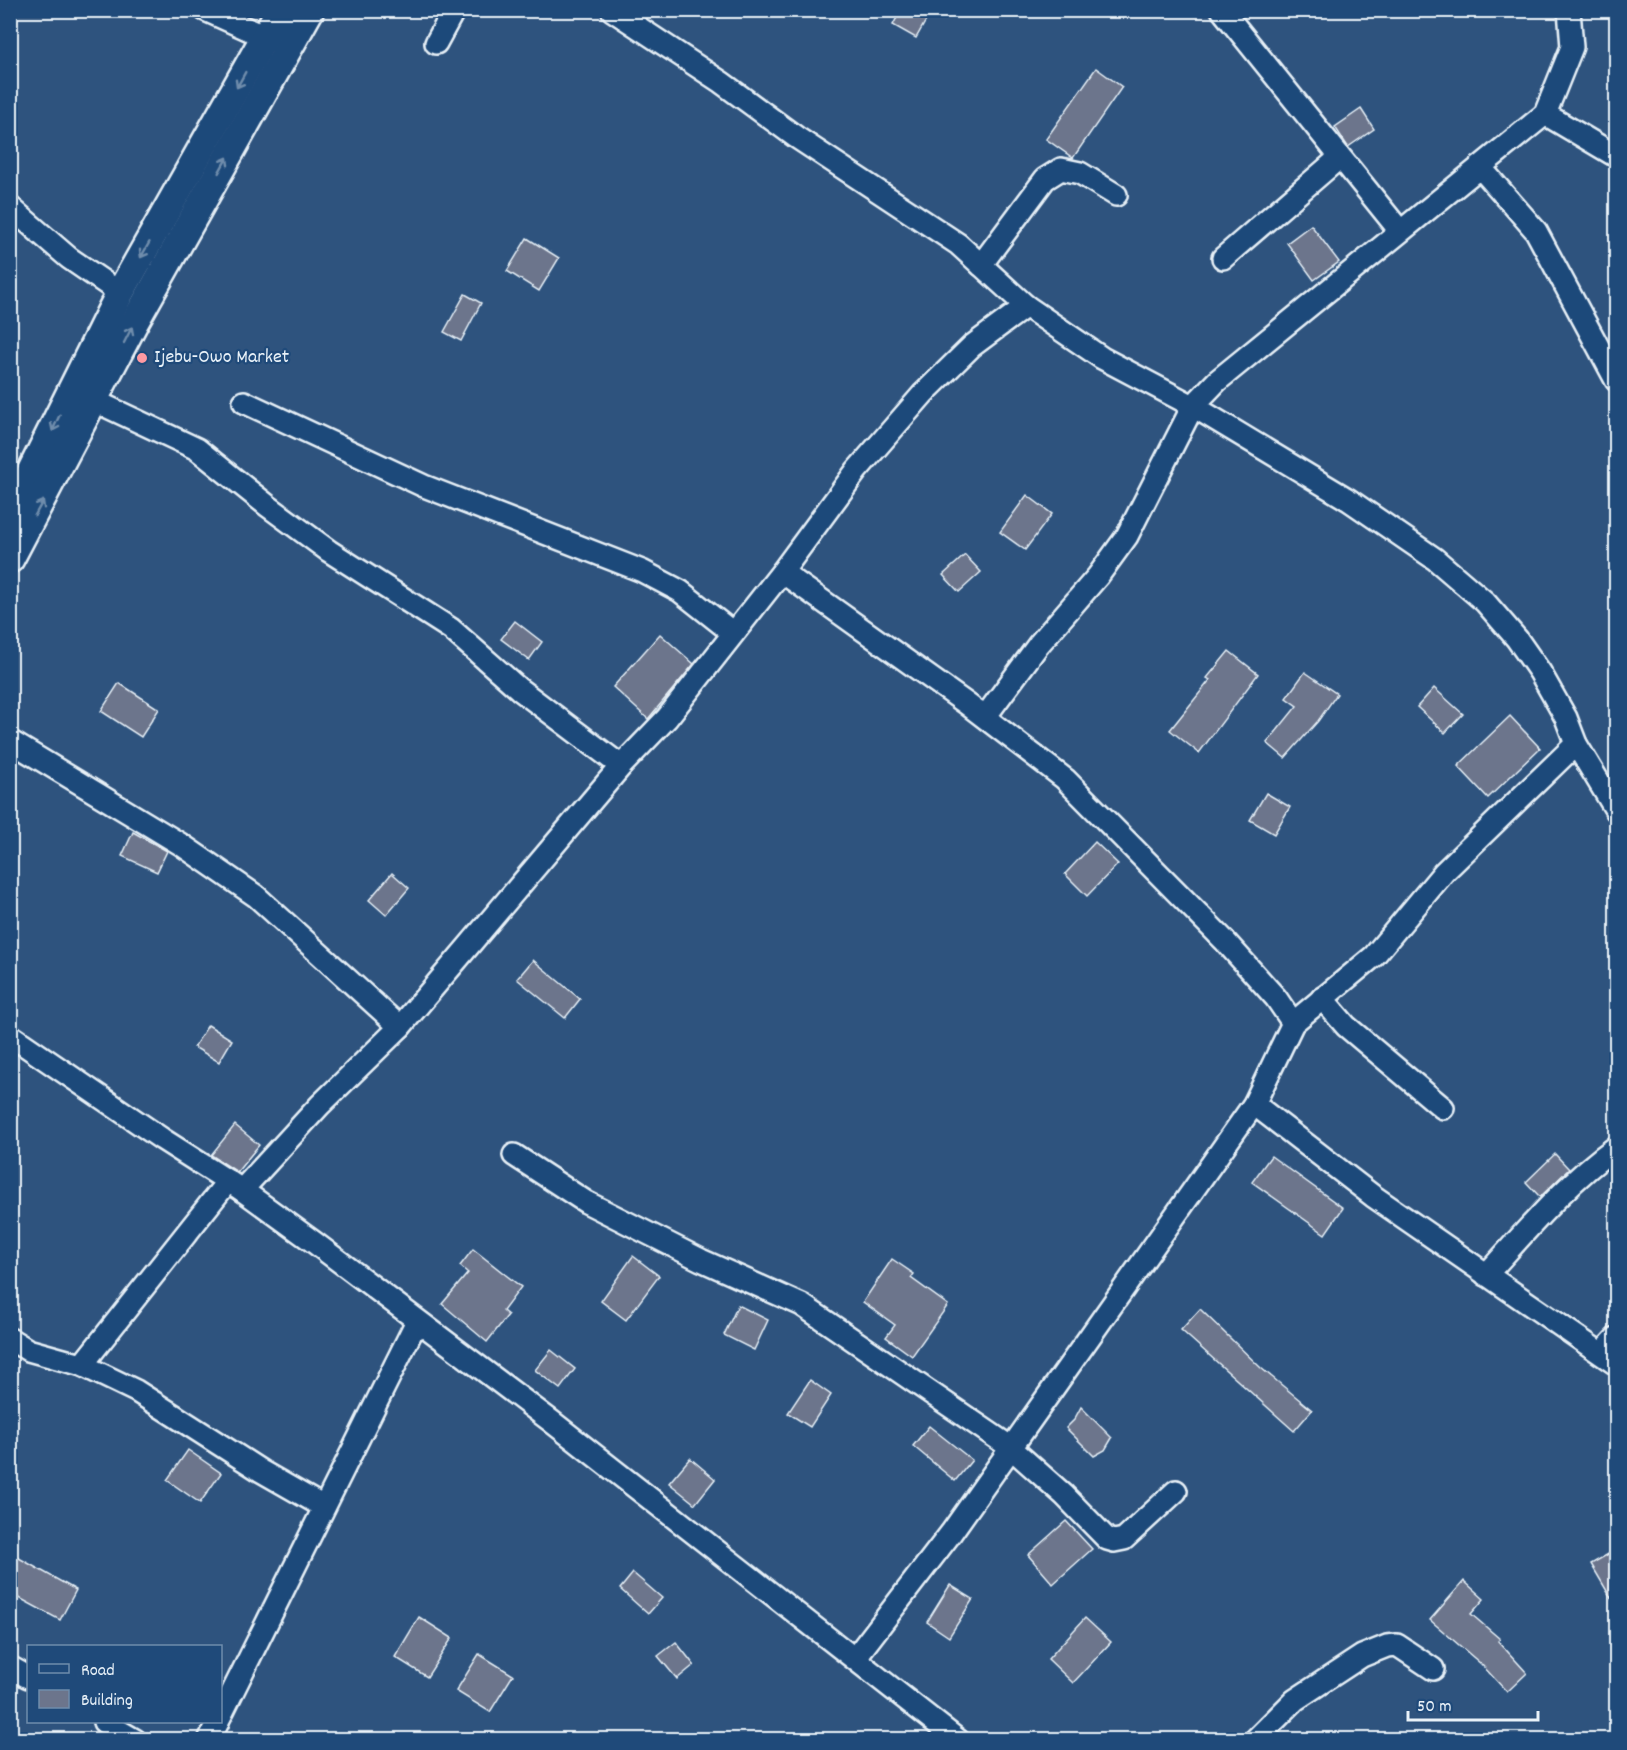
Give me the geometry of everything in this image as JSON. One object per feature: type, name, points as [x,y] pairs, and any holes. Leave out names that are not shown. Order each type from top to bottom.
[{"type":"main road","points":[[10,514],[120,293],[280,10]]},
{"type":"main road","points":[[10,559],[134,323],[310,10]]},
{"type":"street","points":[[205,10],[265,37]]},
{"type":"street","points":[[436,43],[454,10]]},
{"type":"street","points":[[612,10],[722,82],[796,137],[958,244],[1026,306],[1102,358],[1193,406],[1392,528],[1436,559],[1485,602],[1517,639],[1540,672],[1566,718],[1576,744],[1617,810]]},
{"type":"street","points":[[1222,10],[1400,231]]},
{"type":"street","points":[[986,717],[1039,644],[1098,576],[1127,536],[1193,406],[1217,381],[1545,114],[1572,47],[1569,10]]},
{"type":"street","points":[[1545,114],[1617,156]]},
{"type":"street","points":[[1223,258],[1339,158]]},
{"type":"street","points":[[1479,167],[1536,231],[1617,380]]},
{"type":"street","points":[[981,265],[1045,178],[1061,169],[1080,173],[1116,195]]},
{"type":"street","points":[[10,207],[69,258],[120,293]]},
{"type":"street","points":[[82,1365],[235,1186],[400,1028],[621,766],[667,718],[782,572],[857,470],[922,394],[972,346],[1026,306]]},
{"type":"street","points":[[94,401],[197,449],[329,551],[451,629],[519,689],[621,766]]},
{"type":"street","points":[[244,402],[424,486],[642,571],[680,591],[733,633]]},
{"type":"street","points":[[782,572],[986,717],[1065,779],[1224,940],[1276,998],[1293,1023]]},
{"type":"street","points":[[10,741],[182,845],[256,896],[400,1028]]},
{"type":"street","points":[[855,1658],[951,1533],[1254,1104],[1293,1023],[1374,956],[1444,872],[1576,744]]},
{"type":"street","points":[[1322,998],[1346,1026],[1443,1108]]},
{"type":"street","points":[[10,1035],[235,1186],[417,1321],[560,1428],[958,1740]]},
{"type":"street","points":[[1254,1104],[1373,1196],[1609,1358],[1617,1338]]},
{"type":"street","points":[[1486,1275],[1539,1217],[1600,1159],[1617,1147]]},
{"type":"street","points":[[514,1155],[586,1202],[701,1260],[802,1305],[1010,1447],[1065,1496],[1107,1539],[1114,1541],[1124,1539],[1176,1491]]},
{"type":"street","points":[[222,1713],[417,1321]]},
{"type":"street","points":[[10,1339],[28,1350],[82,1365],[136,1390],[261,1471],[324,1507]]},
{"type":"street","points":[[1255,1740],[1276,1716],[1295,1700],[1374,1650],[1397,1646],[1406,1649],[1433,1669]]},
{"type":"street","points":[[10,1667],[27,1676]]},
{"type":"street","points":[[106,1723],[135,1740]]},
{"type":"street","points":[[209,1740],[218,1723]]},
{"type":"building","points":[[901,10],[932,10],[916,38],[893,25]]},
{"type":"building","points":[[1096,68],[1122,87],[1073,158],[1046,139]]},
{"type":"building","points":[[1361,109],[1374,129],[1348,147],[1335,127]]},
{"type":"building","points":[[1311,225],[1339,262],[1314,280],[1287,243]]},
{"type":"building","points":[[527,238],[559,258],[539,291],[507,271]]},
{"type":"building","points":[[465,294],[481,303],[461,341],[444,332]]},
{"type":"building","points":[[1027,495],[1052,514],[1025,550],[1000,532]]},
{"type":"building","points":[[965,555],[981,572],[959,592],[943,575]]},
{"type":"building","points":[[515,621],[542,642],[529,660],[501,639]]},
{"type":"building","points":[[660,634],[694,664],[648,719],[613,687]]},
{"type":"building","points":[[1229,651],[1258,674],[1199,753],[1170,730],[1210,680],[1207,678]]},
{"type":"building","points":[[1305,672],[1337,694],[1318,721],[1285,758],[1267,743],[1297,706],[1286,698]]},
{"type":"building","points":[[119,683],[159,709],[141,737],[101,711]]},
{"type":"building","points":[[1434,688],[1463,714],[1445,733],[1417,707]]},
{"type":"building","points":[[1510,716],[1540,748],[1488,798],[1458,766]]},
{"type":"building","points":[[1266,793],[1290,807],[1274,834],[1250,820]]},
{"type":"building","points":[[133,832],[167,851],[157,872],[122,856]]},
{"type":"building","points":[[1095,842],[1118,864],[1087,896],[1065,874]]},
{"type":"building","points":[[392,873],[409,888],[386,915],[369,900]]},
{"type":"building","points":[[533,960],[580,999],[565,1018],[517,979]]},
{"type":"building","points":[[208,1025],[232,1040],[219,1062],[194,1047]]},
{"type":"building","points":[[235,1125],[259,1145],[237,1172],[211,1155]]},
{"type":"building","points":[[1555,1154],[1569,1169],[1540,1197],[1526,1182]]},
{"type":"building","points":[[1271,1156],[1343,1208],[1325,1234],[1252,1182]]},
{"type":"building","points":[[473,1249],[521,1287],[503,1311],[508,1315],[487,1342],[442,1304],[468,1273],[460,1266]]},
{"type":"building","points":[[633,1256],[659,1276],[626,1320],[601,1301]]},
{"type":"building","points":[[892,1259],[914,1274],[911,1278],[948,1305],[912,1356],[886,1337],[895,1325],[863,1302]]},
{"type":"building","points":[[738,1305],[768,1320],[754,1350],[724,1335]]},
{"type":"building","points":[[1200,1309],[1261,1368],[1312,1410],[1294,1431],[1181,1330]]},
{"type":"building","points":[[551,1350],[575,1369],[560,1389],[535,1370]]},
{"type":"building","points":[[810,1380],[831,1395],[810,1427],[788,1413]]},
{"type":"building","points":[[1081,1407],[1112,1438],[1105,1450],[1094,1456],[1066,1428],[1074,1420]]},
{"type":"building","points":[[929,1426],[972,1460],[955,1481],[913,1446]]},
{"type":"building","points":[[188,1450],[221,1473],[200,1503],[167,1480]]},
{"type":"building","points":[[690,1458],[715,1479],[695,1504],[669,1483]]},
{"type":"building","points":[[1066,1521],[1092,1549],[1053,1584],[1028,1555]]},
{"type":"building","points":[[1617,1549],[1617,1608],[1591,1564]]},
{"type":"building","points":[[10,1553],[76,1590],[60,1620],[10,1593]]},
{"type":"building","points":[[633,1573],[662,1598],[648,1614],[620,1589]]},
{"type":"building","points":[[1464,1581],[1484,1599],[1471,1614],[1500,1639],[1498,1641],[1527,1673],[1507,1692],[1481,1664],[1430,1620]]},
{"type":"building","points":[[950,1585],[973,1599],[949,1637],[927,1622]]},
{"type":"building","points":[[419,1617],[452,1638],[427,1677],[395,1657]]},
{"type":"building","points":[[1085,1618],[1111,1642],[1073,1683],[1048,1659]]},
{"type":"building","points":[[676,1642],[694,1665],[677,1679],[658,1656]]},
{"type":"building","points":[[479,1654],[513,1675],[490,1712],[456,1691]]},
{"type":"place","name":"Ijebu-Owo Market","points":[[142,358]]}]
